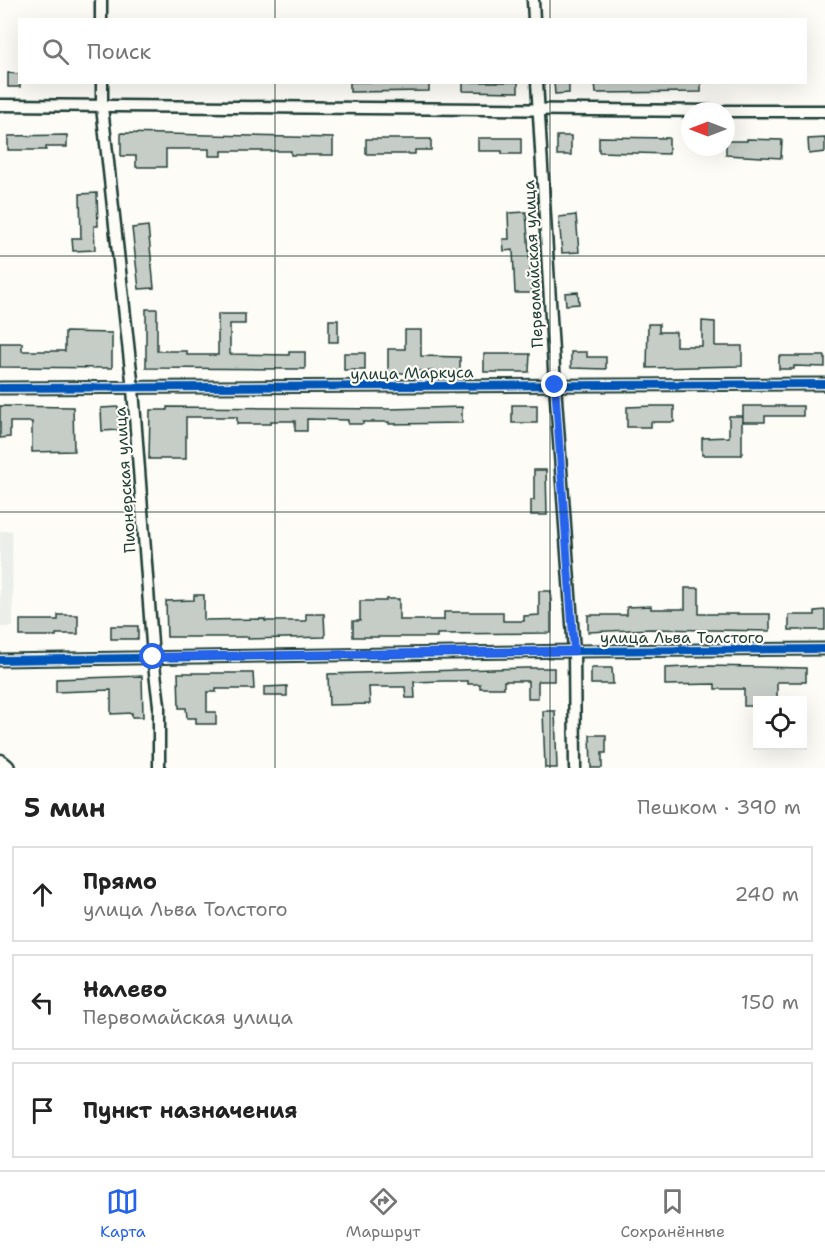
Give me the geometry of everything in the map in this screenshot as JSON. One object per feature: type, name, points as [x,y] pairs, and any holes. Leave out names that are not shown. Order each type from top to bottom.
[{"type":"main road","points":[[0,763],[6,768]]},
{"type":"street","points":[[101,0],[101,18]]},
{"type":"street","points":[[533,0],[534,18]]},
{"type":"street","name":"Пионерская улица","points":[[102,84],[102,107],[133,389],[153,657],[159,705],[159,768]]},
{"type":"street","name":"Первомайская улица","points":[[537,84],[574,651],[575,768]]},
{"type":"street","points":[[0,105],[681,111]]},
{"type":"street","points":[[735,111],[825,111]]},
{"type":"street","name":"улица Маркуса","points":[[0,388],[825,384]]},
{"type":"street","name":"улица Льва Толстого","points":[[0,660],[825,649]]},
{"type":"shaded area","points":[[0,531],[12,531],[13,627],[0,627]]},
{"type":"building","points":[[8,73],[18,74],[20,87],[8,87]]},
{"type":"building","points":[[350,84],[429,84],[429,91],[350,92]]},
{"type":"building","points":[[463,84],[518,84],[518,92],[463,91]]},
{"type":"building","points":[[554,84],[569,84],[569,93],[555,94]]},
{"type":"building","points":[[595,84],[701,84],[701,92],[596,93]]},
{"type":"building","points":[[121,133],[333,138],[333,155],[291,155],[291,151],[222,151],[222,156],[209,156],[209,149],[166,149],[166,167],[136,167],[136,156],[121,156]]},
{"type":"building","points":[[67,135],[67,147],[46,147],[46,150],[8,150],[8,136]]},
{"type":"building","points":[[557,136],[571,136],[571,155],[557,155]]},
{"type":"building","points":[[599,137],[669,138],[669,154],[599,152]]},
{"type":"building","points":[[478,138],[521,138],[521,154],[478,151]]},
{"type":"building","points":[[825,138],[825,152],[809,154],[808,139]]},
{"type":"building","points":[[366,139],[431,139],[431,150],[415,150],[415,154],[366,154]]},
{"type":"building","points":[[747,139],[782,140],[781,158],[735,155],[735,141],[747,141]]},
{"type":"building","points":[[97,193],[98,226],[94,226],[95,250],[73,251],[72,238],[81,238],[80,194]]},
{"type":"building","points":[[526,212],[532,293],[515,293],[513,250],[504,251],[503,239],[509,239],[508,213]]},
{"type":"building","points":[[576,215],[579,252],[562,253],[559,217]]},
{"type":"building","points":[[148,226],[154,288],[139,289],[132,228]]},
{"type":"building","points":[[578,292],[579,304],[566,305],[565,293]]},
{"type":"building","points":[[146,309],[157,309],[157,351],[187,351],[187,355],[218,355],[218,314],[245,314],[245,324],[230,324],[230,354],[289,355],[289,352],[305,352],[305,369],[146,368]]},
{"type":"building","points":[[329,320],[338,320],[338,342],[329,342]]},
{"type":"building","points":[[702,321],[715,322],[715,346],[742,346],[742,366],[647,368],[648,324],[659,324],[659,332],[676,332],[676,346],[702,346]]},
{"type":"building","points":[[405,330],[421,330],[421,356],[460,357],[460,371],[417,371],[417,374],[388,372],[388,349],[405,349]]},
{"type":"building","points":[[65,332],[112,333],[112,368],[0,367],[0,343],[22,343],[22,351],[65,351]]},
{"type":"building","points":[[571,352],[587,352],[587,357],[606,357],[606,369],[571,368]]},
{"type":"building","points":[[344,353],[365,353],[365,370],[344,370]]},
{"type":"building","points":[[484,354],[530,354],[529,372],[484,372]]},
{"type":"building","points":[[779,356],[825,356],[825,367],[794,366],[794,369],[779,369]]},
{"type":"building","points":[[512,405],[537,405],[537,423],[512,423]]},
{"type":"building","points":[[0,406],[73,407],[74,451],[32,452],[32,422],[10,422],[10,437],[0,438]]},
{"type":"building","points":[[674,406],[674,422],[651,422],[651,427],[627,427],[627,407]]},
{"type":"building","points":[[743,406],[803,406],[803,416],[765,416],[765,422],[743,422]]},
{"type":"building","points":[[118,407],[119,430],[102,431],[101,408]]},
{"type":"building","points":[[167,407],[389,409],[462,407],[462,423],[363,422],[363,424],[348,424],[348,420],[307,419],[307,431],[295,431],[295,421],[237,424],[237,417],[186,417],[186,459],[149,459],[150,410],[167,410]]},
{"type":"building","points":[[729,416],[742,416],[742,455],[702,455],[702,438],[729,437]]},
{"type":"building","points":[[534,470],[546,470],[547,515],[531,515],[531,500],[534,500]]},
{"type":"building","points":[[685,588],[699,588],[699,614],[770,614],[770,631],[651,629],[588,632],[588,615],[627,615],[627,607],[651,606],[651,609],[685,609]]},
{"type":"building","points":[[539,591],[551,591],[551,633],[353,637],[353,621],[360,621],[360,601],[399,599],[399,620],[444,620],[444,612],[503,612],[503,621],[524,621],[524,616],[539,615]]},
{"type":"building","points":[[194,595],[204,595],[204,620],[306,621],[306,614],[324,614],[325,637],[248,639],[248,637],[167,637],[166,601],[194,600]]},
{"type":"building","points":[[825,610],[825,630],[789,630],[789,615],[815,615],[815,611]]},
{"type":"building","points":[[58,615],[78,615],[78,634],[20,636],[20,620],[58,620]]},
{"type":"building","points":[[111,626],[138,626],[138,639],[111,639]]},
{"type":"building","points":[[707,666],[806,668],[806,682],[777,682],[777,696],[753,696],[753,706],[744,706],[744,689],[715,689],[715,684],[665,685],[665,668]]},
{"type":"building","points":[[554,668],[554,681],[538,681],[538,698],[528,698],[528,681],[504,681],[504,688],[480,688],[480,684],[468,684],[468,681],[442,681],[414,682],[415,698],[406,698],[405,687],[369,687],[370,704],[329,705],[328,674]]},
{"type":"building","points":[[591,668],[612,668],[613,684],[591,684]]},
{"type":"building","points":[[178,673],[253,673],[254,689],[216,689],[216,692],[207,692],[207,712],[216,712],[216,724],[196,724],[196,718],[187,718],[186,708],[179,708]]},
{"type":"building","points":[[142,676],[143,717],[132,717],[132,713],[111,714],[111,690],[56,692],[56,679]]},
{"type":"building","points":[[287,686],[287,696],[264,696],[264,687]]},
{"type":"building","points":[[543,711],[555,711],[557,768],[545,768]]},
{"type":"building","points":[[590,735],[606,735],[606,753],[602,753],[602,768],[591,768]]},
{"type":"cycle path","points":[[0,388],[825,384]]},
{"type":"cycle path","points":[[0,660],[825,649]]},
{"type":"route","points":[[153,657],[574,651],[555,385]]}]
